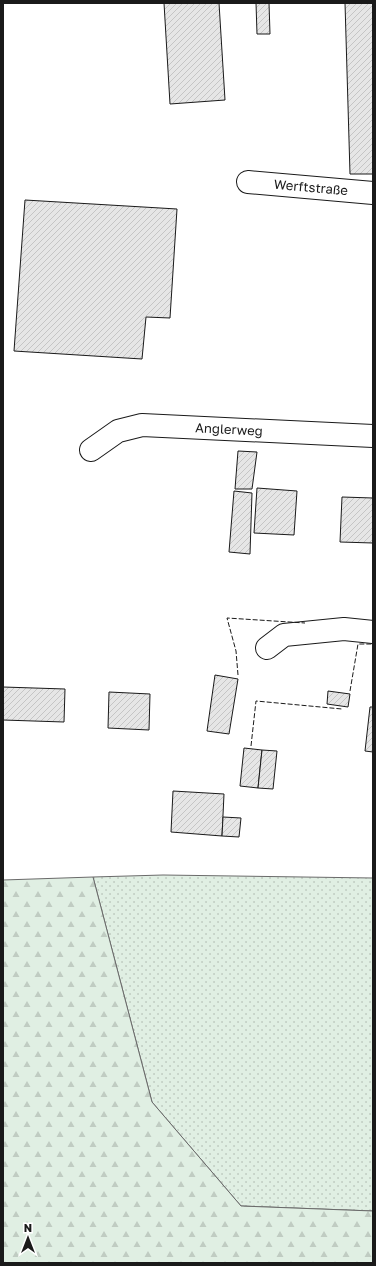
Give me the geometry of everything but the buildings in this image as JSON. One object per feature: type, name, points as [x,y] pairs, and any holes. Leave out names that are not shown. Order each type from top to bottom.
[{"type":"street","name":"Werftstraße","points":[[248,182],[373,193]]},
{"type":"street","name":"Anglerweg","points":[[91,450],[118,431],[142,425],[373,436]]},
{"type":"street","points":[[267,648],[284,635],[344,630],[373,632]]},
{"type":"green space","points":[[163,875],[373,878],[373,1211],[241,1206],[152,1102],[93,877]]},
{"type":"green space","points":[[93,877],[152,1102],[241,1206],[373,1211],[373,1263],[3,1263],[3,880]]},
{"type":"fence","points":[[238,675],[236,651],[227,618],[305,623]]},
{"type":"fence","points":[[350,691],[358,644],[373,644]]},
{"type":"fence","points":[[251,746],[256,701],[342,709]]}]
